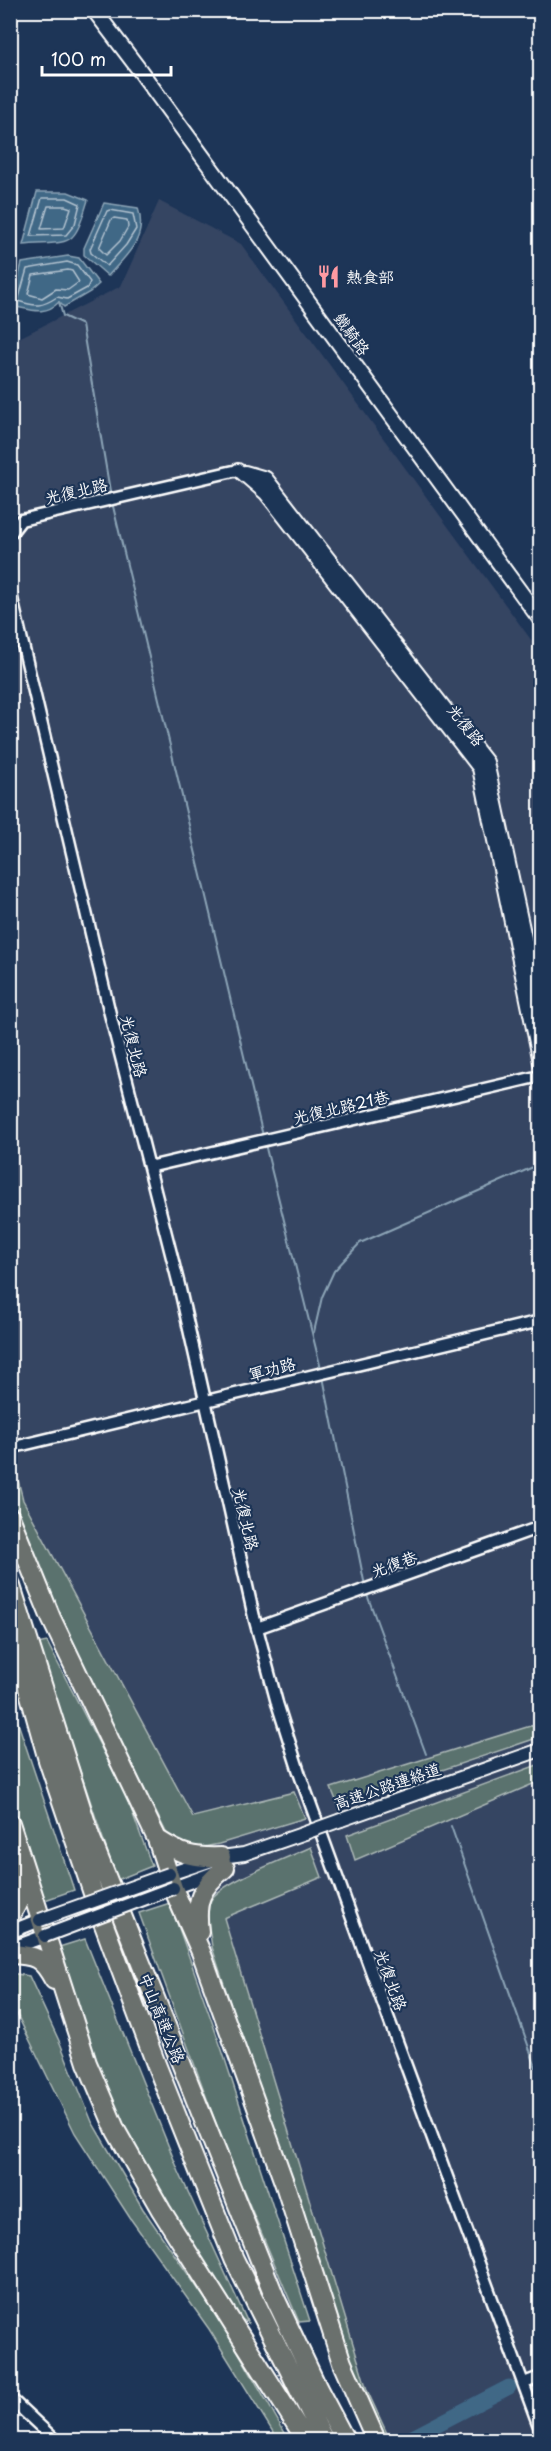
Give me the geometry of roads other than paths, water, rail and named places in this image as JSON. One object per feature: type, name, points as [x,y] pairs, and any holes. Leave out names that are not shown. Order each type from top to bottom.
[{"type":"highway","points":[[10,1517],[51,1618],[157,1839],[171,1881],[201,1952],[285,2184],[342,2363],[376,2440]]},
{"type":"highway","name":"中山高速公路","points":[[10,1583],[90,1836],[276,2300],[318,2390],[345,2440]]},
{"type":"highway","name":"中山高速公路","points":[[10,1624],[48,1760],[100,1914],[156,2064],[234,2259],[324,2440]]},
{"type":"highway","points":[[10,1823],[66,2002],[87,2063],[116,2131],[167,2220],[306,2440]]},
{"type":"highway","points":[[157,1839],[181,1854],[223,1863],[202,1893],[196,1911],[201,1952]]},
{"type":"highway","points":[[10,1917],[20,1898],[22,1861]]},
{"type":"highway","points":[[10,1954],[32,1955],[47,1967],[66,2002]]},
{"type":"main road","name":"鐵騎路","points":[[93,10],[138,68],[540,619]]},
{"type":"street","points":[[10,90],[10,117]]},
{"type":"street","name":"光復路","points":[[238,470],[266,494],[479,768],[540,1062]]},
{"type":"street","name":"光復路","points":[[120,496],[238,470],[266,478],[487,762],[540,1007]]},
{"type":"street","name":"光復北路","points":[[10,534],[21,520],[120,496]]},
{"type":"street","name":"光復北路","points":[[10,590],[179,1285],[256,1628],[277,1703],[300,1775],[540,2429]]},
{"type":"street","name":"光復北路21巷","points":[[149,1167],[540,1076]]},
{"type":"street","name":"軍功路","points":[[10,1448],[540,1321]]},
{"type":"street","name":"光復巷","points":[[256,1628],[540,1527]]},
{"type":"street","name":"高速公路連絡道","points":[[10,1949],[43,1928],[244,1854],[540,1750]]},
{"type":"street","name":"高速公路連絡道","points":[[10,1932],[43,1928]]},
{"type":"street","points":[[524,2383],[540,2377]]},
{"type":"street","points":[[10,2397],[55,2440]]},
{"type":"water","points":[[37,192],[68,192],[88,200],[78,228],[68,240],[23,245]]},
{"type":"water","points":[[104,203],[138,208],[140,219],[140,229],[134,245],[108,276],[84,255],[84,248]]},
{"type":"water","points":[[68,256],[79,258],[99,284],[64,307],[59,302],[42,311],[11,306],[22,263]]},
{"type":"waterway","points":[[59,302],[63,316],[82,325],[111,497]]},
{"type":"waterway","points":[[112,502],[263,1136]]},
{"type":"waterway","points":[[265,1144],[321,1369]]},
{"type":"waterway","points":[[314,1332],[322,1297],[334,1271],[360,1243],[540,1164]]},
{"type":"waterway","points":[[323,1377],[365,1586]]},
{"type":"waterway","points":[[366,1592],[426,1754]]},
{"type":"waterway","points":[[451,1826],[540,2079]]},
{"type":"waterway","points":[[407,2440],[509,2387]]},
{"type":"place","name":"熱食部","points":[[328,277]]}]
